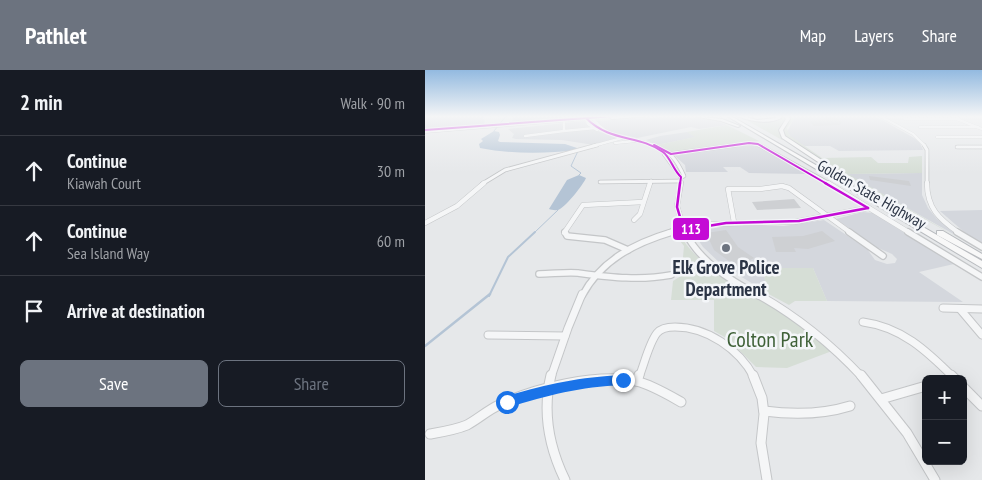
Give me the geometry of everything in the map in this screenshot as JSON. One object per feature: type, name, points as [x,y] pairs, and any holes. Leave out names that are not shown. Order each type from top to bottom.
[{"type":"highway","points":[[755,135],[821,170]]},
{"type":"highway","name":"Golden State Highway","points":[[762,135],[982,265]]},
{"type":"highway","name":"Golden State Highway","points":[[770,135],[982,257]]},
{"type":"highway","points":[[782,135],[841,177]]},
{"type":"street","points":[[525,136],[532,135]]},
{"type":"street","points":[[615,135],[651,147],[665,155],[673,162],[681,179]]},
{"type":"street","points":[[615,135],[647,142],[671,154],[682,168],[684,176],[681,179],[677,207],[684,230],[693,246],[716,268],[742,286],[787,312],[817,334],[852,366],[881,399],[917,449],[935,480]]},
{"type":"street","points":[[913,135],[924,144],[927,150],[927,197],[929,202],[946,223],[982,247]]},
{"type":"street","points":[[937,136],[982,137]]},
{"type":"street","points":[[605,144],[621,137]]},
{"type":"street","points":[[425,223],[457,206],[494,176],[520,165],[605,144],[634,141]]},
{"type":"street","points":[[665,155],[749,143],[758,144],[982,277]]},
{"type":"street","points":[[957,147],[982,147]]},
{"type":"street","points":[[600,182],[681,179]]},
{"type":"street","points":[[634,220],[640,214],[651,181]]},
{"type":"street","points":[[734,222],[728,190],[786,186],[883,256]]},
{"type":"street","points":[[628,250],[605,240],[567,236],[564,232],[583,205],[643,202]]},
{"type":"street","points":[[565,480],[552,452],[547,433],[547,390],[552,369],[583,293],[595,276],[628,250],[650,240],[684,230],[734,222],[794,222],[868,208]]},
{"type":"street","points":[[539,274],[576,273],[595,276],[654,278],[671,275]]},
{"type":"street","points":[[943,308],[982,309]]},
{"type":"street","points":[[960,309],[982,335]]},
{"type":"street","points":[[863,322],[882,324],[899,332],[928,353],[950,375]]},
{"type":"street","points":[[637,381],[659,331],[669,328],[695,330],[720,340],[742,359],[757,383],[764,411],[761,443],[767,480]]},
{"type":"street","points":[[488,335],[565,336]]},
{"type":"street","points":[[430,434],[452,430],[467,424],[507,402],[587,381],[637,381],[681,402]]},
{"type":"street","points":[[881,399],[922,387]]},
{"type":"street","points":[[967,391],[982,406]]},
{"type":"street","points":[[764,411],[805,416],[828,413],[850,406]]},
{"type":"shaded area","points":[[513,135],[609,135],[617,138],[594,145],[562,140],[512,138]]},
{"type":"shaded area","points":[[625,135],[651,135],[637,138]]},
{"type":"shaded area","points":[[693,135],[696,137],[657,145],[646,140],[660,136]]},
{"type":"shaded area","points":[[790,135],[909,135],[920,143],[923,150],[839,151],[830,146],[805,146]]},
{"type":"shaded area","points":[[748,144],[759,146],[806,174],[749,173],[740,167],[723,167],[728,172],[686,172],[685,165],[675,156]]},
{"type":"shaded area","points":[[922,173],[922,195],[928,208],[937,219],[964,240],[847,174]]},
{"type":"shaded area","points":[[982,210],[982,244],[963,231],[940,211]]},
{"type":"shaded area","points":[[863,212],[873,213],[954,264],[919,272],[963,302],[827,301],[813,268],[764,268],[765,281],[758,287],[722,265],[703,247],[694,234],[698,231],[727,226],[784,226],[824,220],[867,249],[875,260],[887,264],[895,263],[897,259],[892,254],[876,247],[836,219]]},
{"type":"green space","points":[[692,135],[747,135],[759,141],[672,152],[657,145],[695,137]]},
{"type":"green space","points":[[773,135],[782,135],[785,140]]},
{"type":"green space","points":[[785,135],[789,135],[822,158],[871,157],[878,163],[908,163],[909,157],[922,156],[922,173],[848,174],[962,240],[835,169]]},
{"type":"green space","name":"Colton Park","points":[[676,236],[681,237],[702,262],[715,272],[792,319],[832,351],[787,368],[756,367],[728,339],[714,331],[714,300],[671,300],[673,281],[681,276],[679,270],[682,268],[684,246]]},
{"type":"green space","points":[[763,268],[813,268],[827,301],[795,301],[789,305],[758,288],[765,281]]},
{"type":"water","points":[[487,135],[500,135],[498,141],[500,142],[565,144],[577,148],[576,150],[540,153],[503,151],[480,148],[479,144],[483,141],[481,139]]},
{"type":"water","points":[[579,175],[586,178],[571,199],[559,210],[549,209],[567,180]]},
{"type":"building","points":[[869,176],[909,181],[911,186],[870,180]]},
{"type":"building","points":[[794,199],[801,208],[757,210],[752,202]]},
{"type":"building","name":"Elk Grove Police Department","points":[[726,230],[738,247],[754,258],[737,267],[714,250],[706,233]]},
{"type":"building","name":"Elk Grove Police Department","points":[[822,231],[835,241],[808,249],[794,248],[796,252],[776,252],[772,237],[803,236]]},
{"type":"waterway","points":[[578,151],[571,166],[581,173],[579,175]]},
{"type":"waterway","points":[[534,233],[558,210]]},
{"type":"waterway","points":[[490,294],[508,257],[535,232]]},
{"type":"waterway","points":[[425,346],[490,294]]},
{"type":"transit line","name":"113","points":[[611,135],[653,146],[666,155],[681,177],[677,207],[684,230],[726,223],[799,221],[868,208]]},
{"type":"transit line","name":"113","points":[[654,145],[671,154],[749,143],[758,144],[868,208]]},
{"type":"place","name":"Elk Grove Police Department","points":[[726,248]]},
{"type":"route","points":[[507,402],[519,397],[587,381],[623,380]]}]
